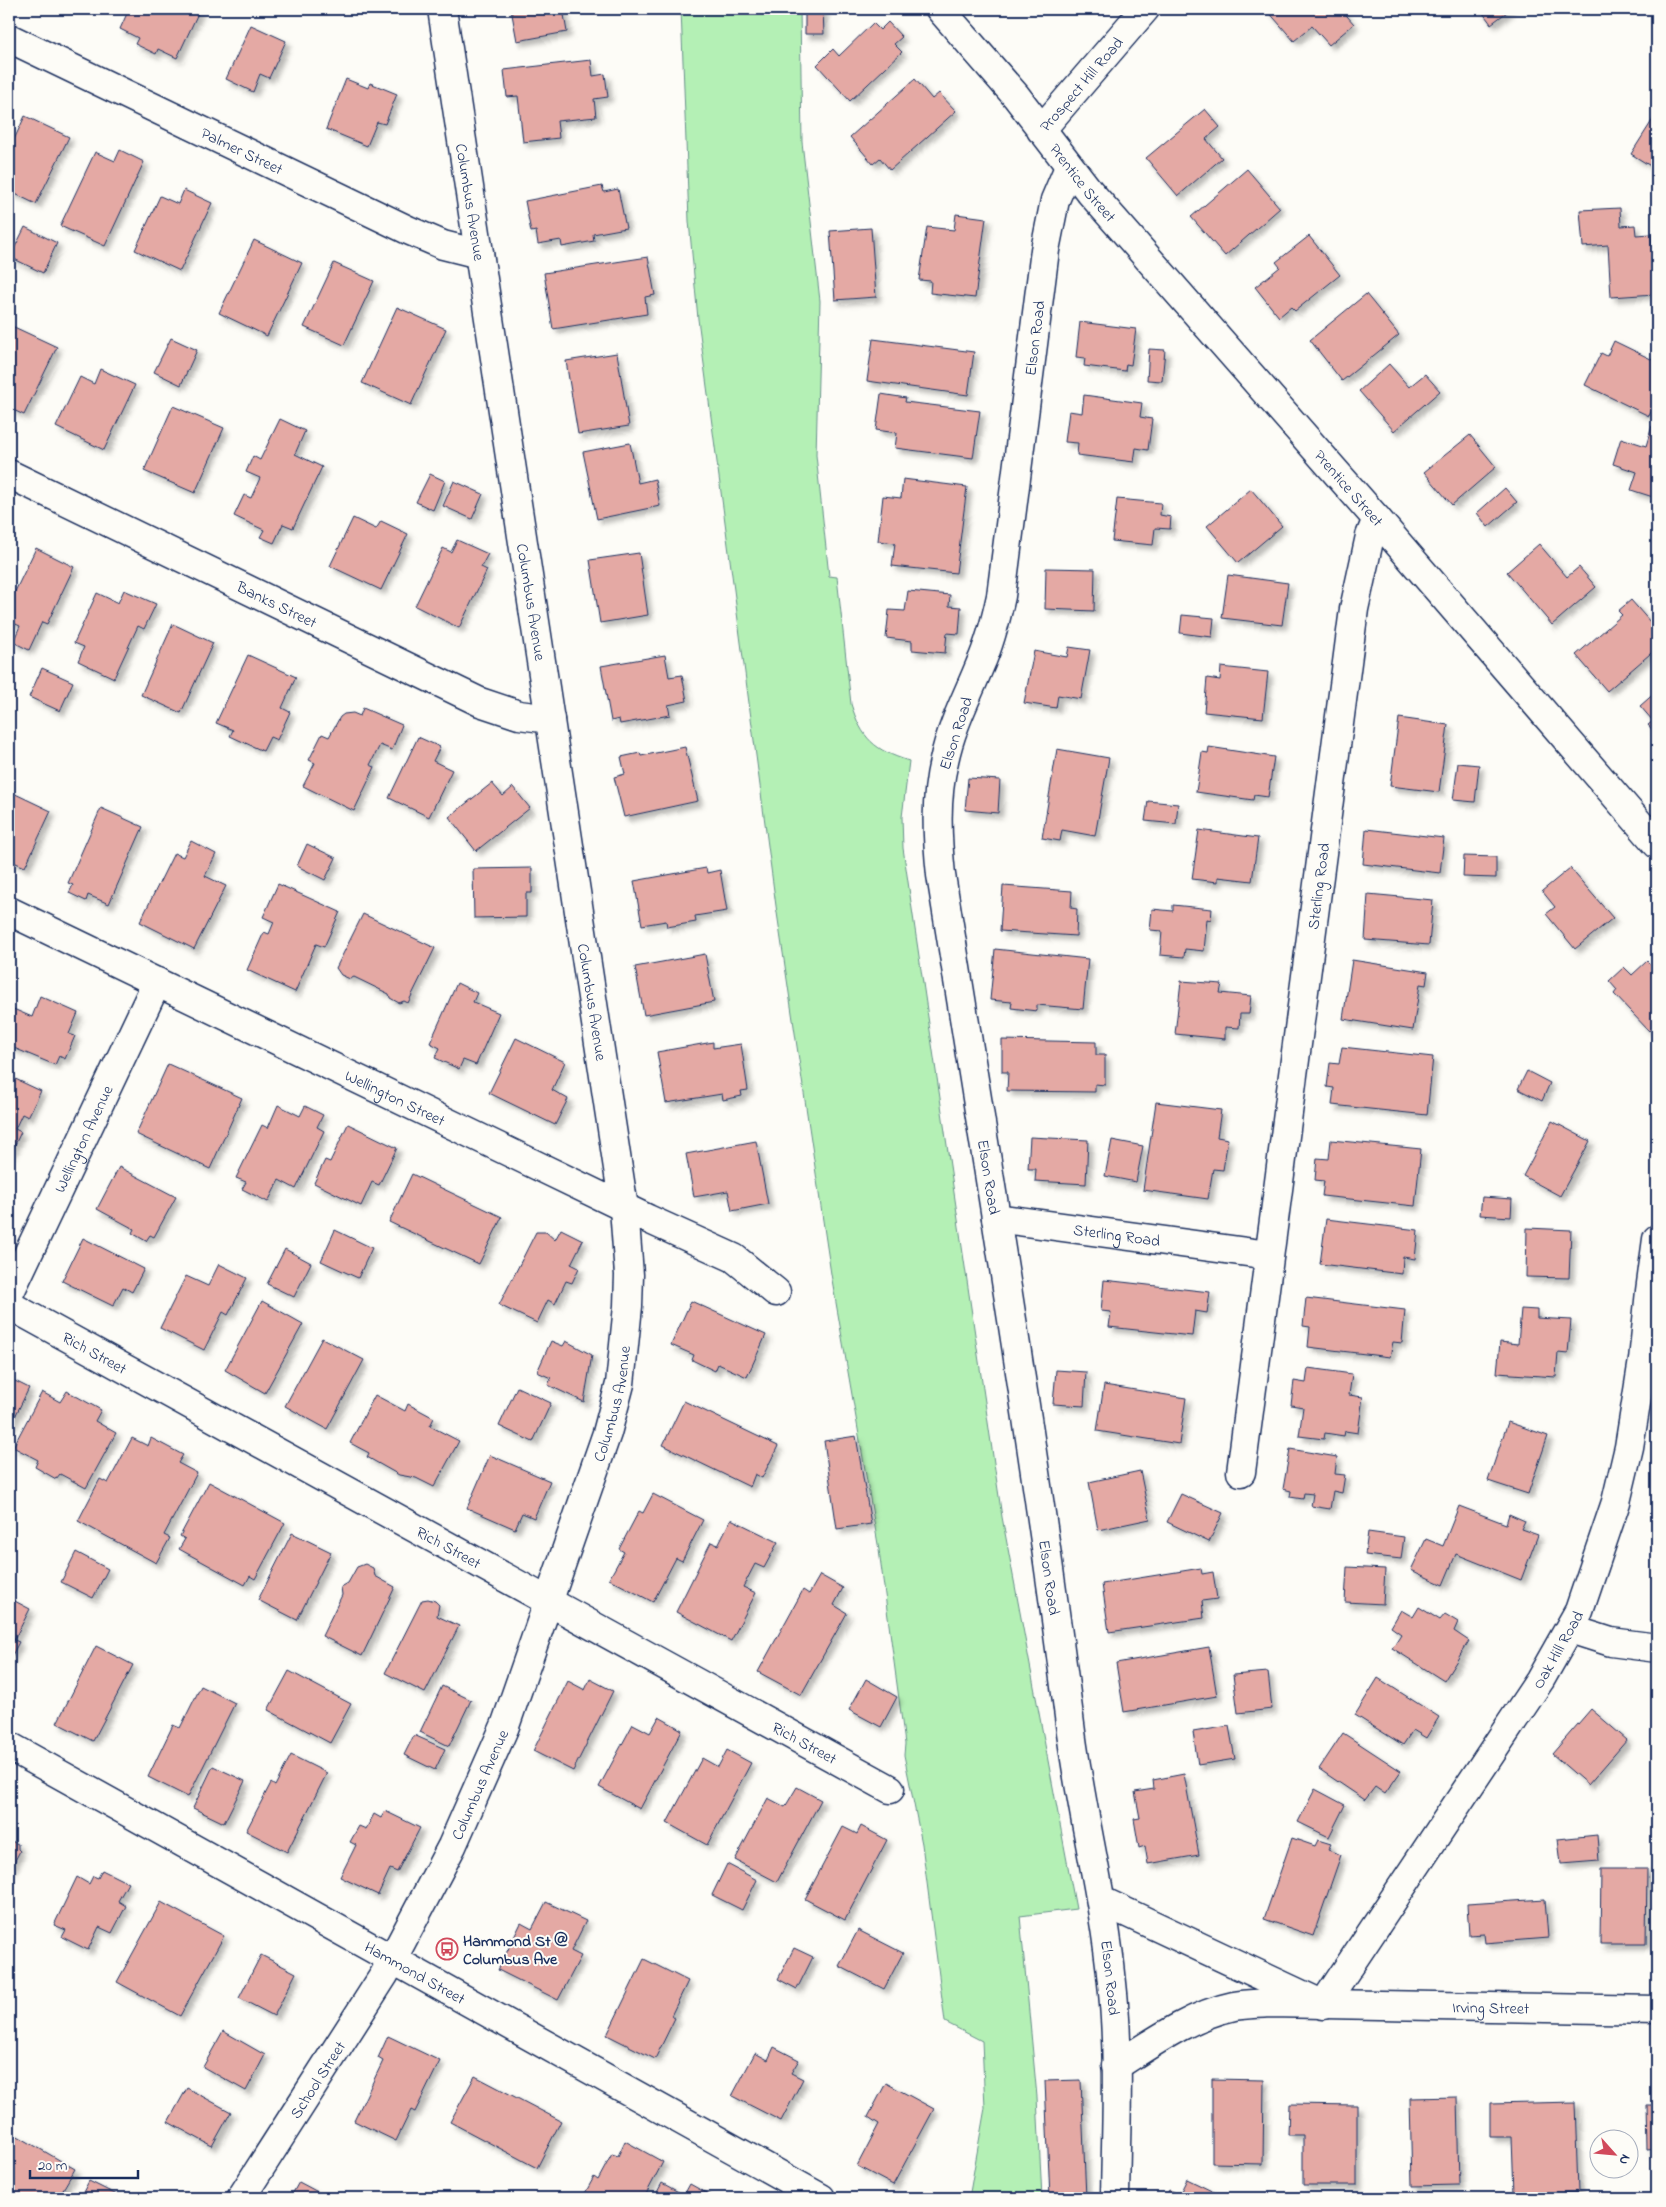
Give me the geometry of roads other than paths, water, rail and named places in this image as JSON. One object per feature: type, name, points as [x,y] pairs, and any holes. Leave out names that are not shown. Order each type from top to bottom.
[{"type":"street","name":"Columbus Avenue","points":[[392,1960],[452,1846],[488,1768],[549,1602],[606,1433],[620,1384],[628,1306],[629,1275],[624,1208],[442,9]]},
{"type":"street","name":"Prospect Hill Road","points":[[940,9],[1016,96],[1041,130],[1145,9]]},
{"type":"street","name":"Palmer Street","points":[[9,38],[408,230],[443,245],[479,254]]},
{"type":"street","name":"Prentice Street","points":[[1041,130],[1069,167],[1655,836]]},
{"type":"street","name":"Elson Road","points":[[1069,167],[1055,200],[1045,250],[1001,596],[981,663],[948,743],[940,778],[937,816],[941,875],[1056,1609],[1074,1751],[1102,1901],[1112,1986],[1116,2066],[1115,2198]]},
{"type":"street","name":"Banks Street","points":[[9,474],[480,702],[519,715],[550,719]]},
{"type":"street","name":"Sterling Road","points":[[1241,1472],[1354,609],[1370,536],[1377,519]]},
{"type":"street","name":"Wellington Street","points":[[9,911],[624,1208],[734,1258],[776,1292]]},
{"type":"street","name":"Wellington Avenue","points":[[9,1294],[157,982]]},
{"type":"street","name":"Sterling Road","points":[[996,1218],[1269,1255]]},
{"type":"street","name":"Oak Hill Road","points":[[1323,2005],[1535,1688],[1570,1629],[1601,1550],[1616,1502],[1629,1447],[1643,1360],[1657,1239]]},
{"type":"street","name":"Rich Street","points":[[9,1305],[890,1790]]},
{"type":"street","points":[[1570,1629],[1611,1642],[1657,1648]]},
{"type":"street","name":"Hammond Street","points":[[9,1746],[821,2198]]},
{"type":"street","name":"Irving Street","points":[[1102,1901],[1323,2005]]},
{"type":"street","name":"School Street","points":[[241,2198],[392,1960]]},
{"type":"street","name":"Irving Street","points":[[1116,2066],[1170,2033],[1219,2010],[1236,2006],[1269,2003],[1657,2010]]},
{"type":"place","name":"Hammond St @ Columbus Ave","points":[[447,1949]]}]
